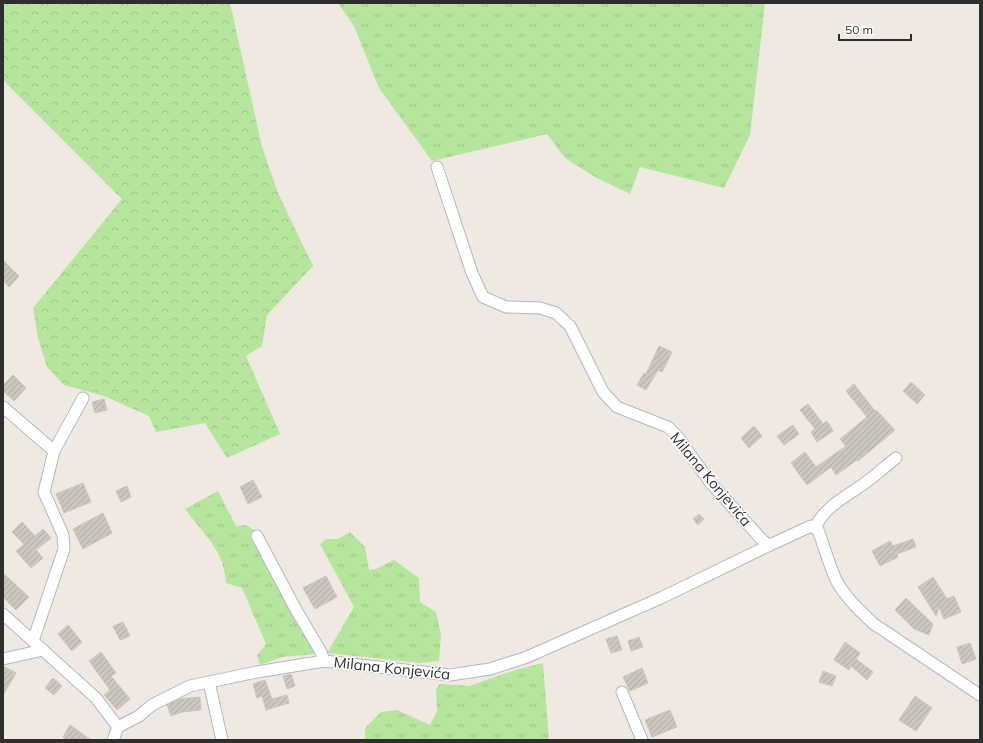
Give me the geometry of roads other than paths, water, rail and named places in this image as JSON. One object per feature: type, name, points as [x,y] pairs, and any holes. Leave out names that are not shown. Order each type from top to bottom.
[{"type":"street","name":"Milana Konjevića","points":[[437,168],[472,273],[484,297],[506,306],[540,308],[556,314],[570,326],[603,392],[617,407],[668,427],[677,436],[710,482],[763,541],[770,544]]},
{"type":"street","points":[[33,641],[64,549],[63,535],[44,492],[54,451],[83,398]]},
{"type":"street","points":[[3,407],[54,451]]},
{"type":"street","points":[[896,458],[868,481],[840,498],[818,522],[815,528],[818,530],[836,580],[848,597],[874,624],[924,656],[980,695]]},
{"type":"street","name":"Milana Konjevića","points":[[118,726],[172,694],[190,686],[324,661],[450,675],[490,669],[527,657],[663,597],[770,544],[811,526],[815,528]]},
{"type":"street","name":"Milana Konjevića","points":[[257,536],[295,608],[321,652],[324,661]]},
{"type":"street","points":[[3,614],[96,698],[118,726],[113,740]]},
{"type":"street","points":[[3,659],[43,650]]},
{"type":"street","points":[[209,682],[222,740]]},
{"type":"street","points":[[622,692],[642,740]]}]
